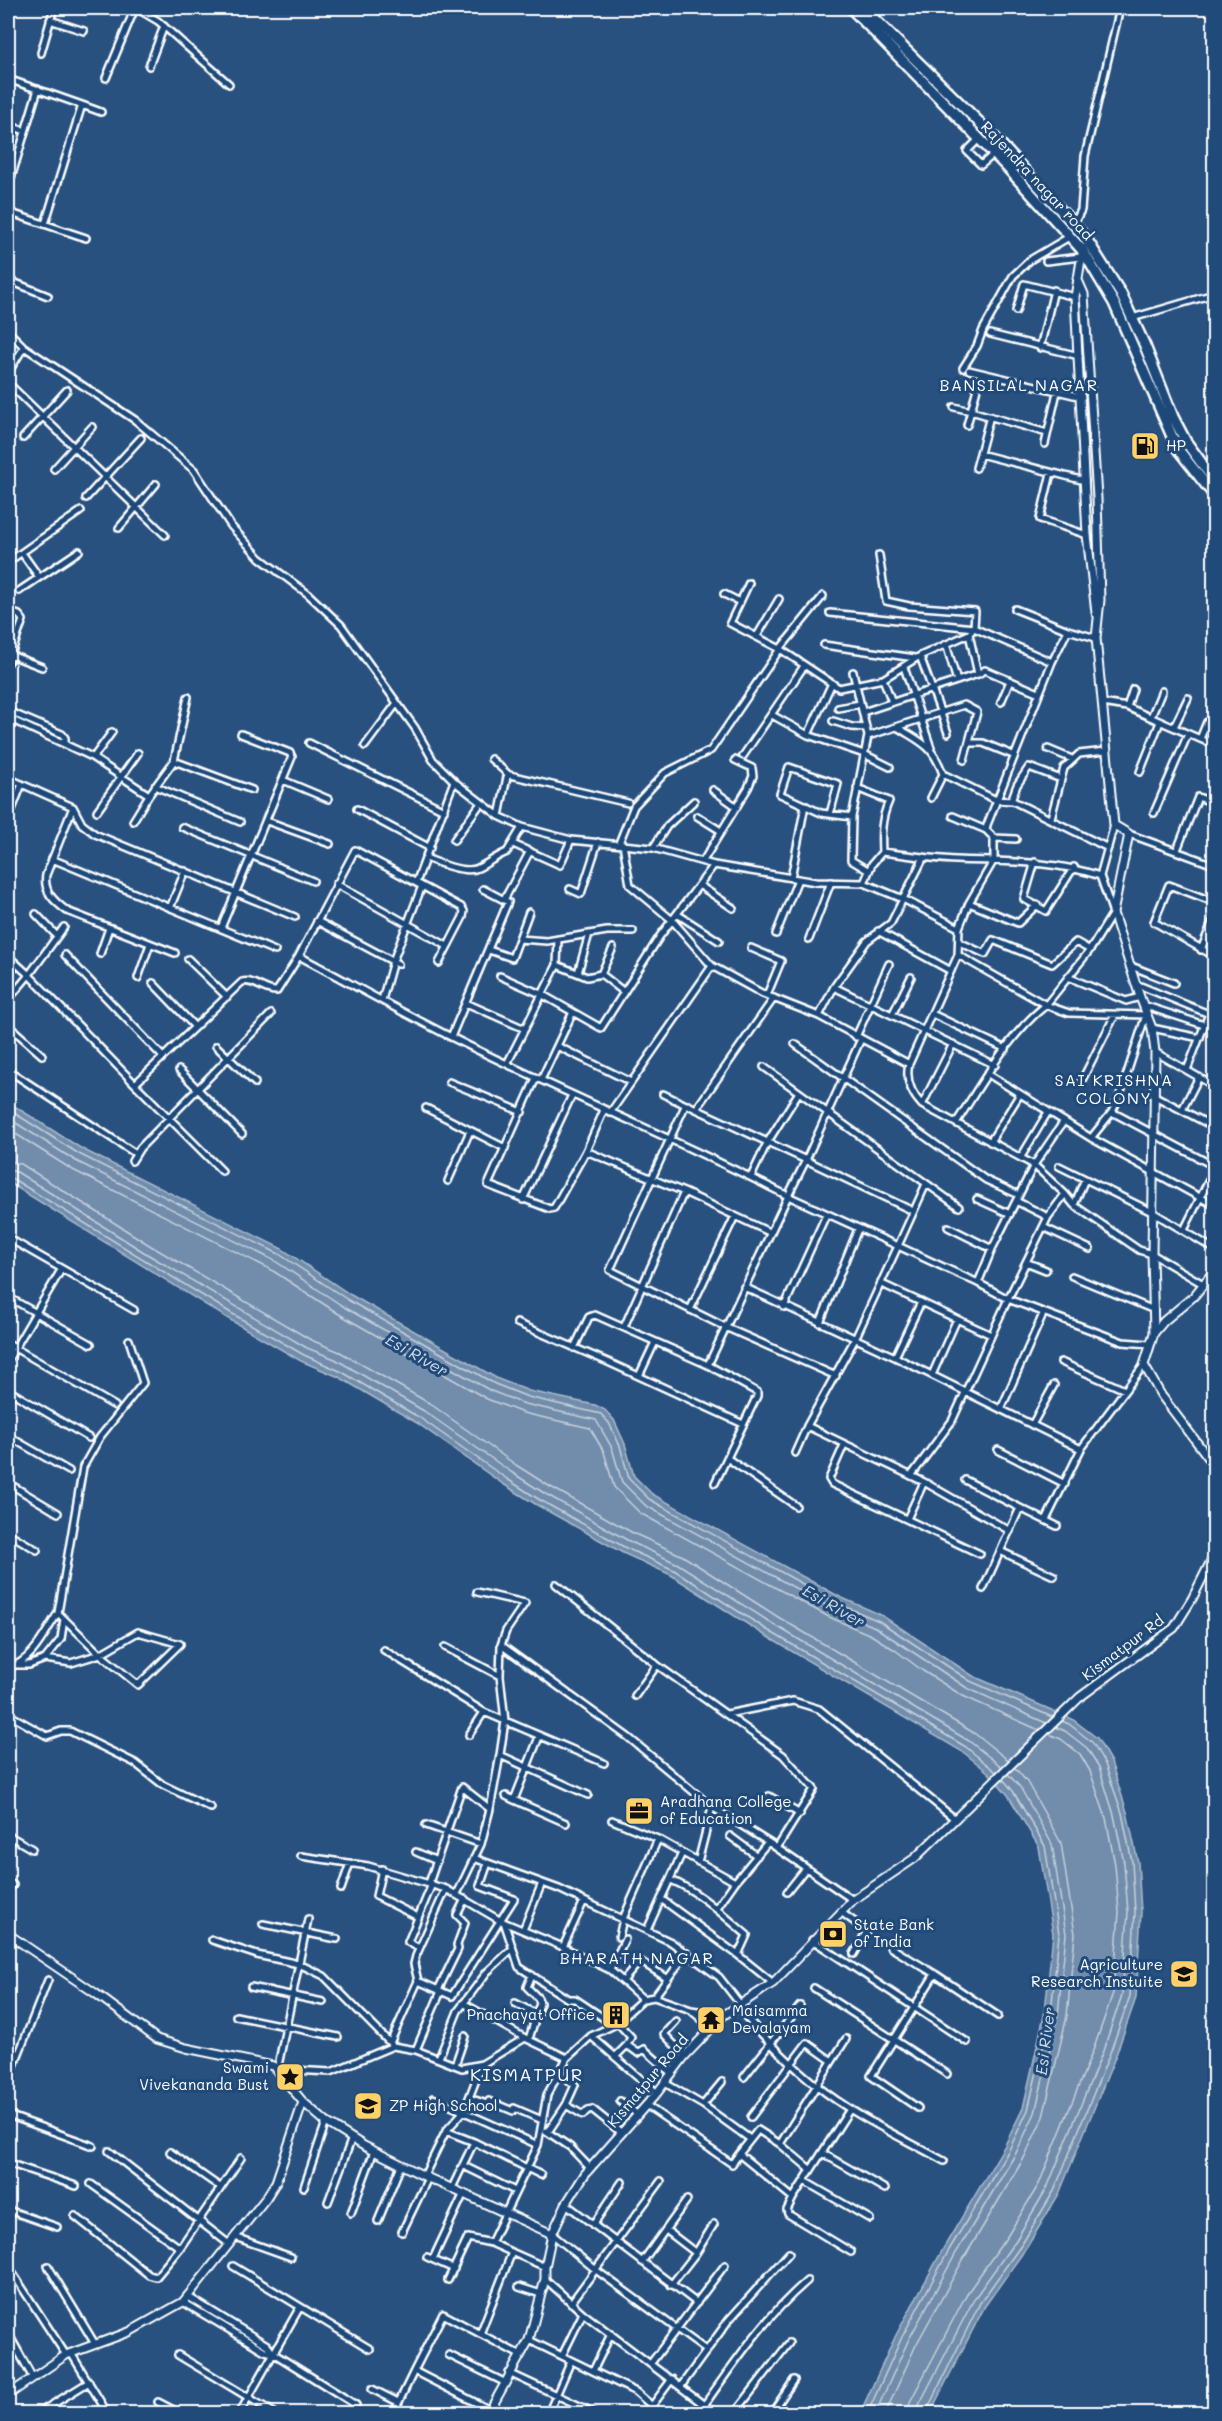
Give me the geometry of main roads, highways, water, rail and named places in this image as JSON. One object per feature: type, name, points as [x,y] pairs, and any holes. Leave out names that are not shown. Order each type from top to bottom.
[{"type":"main road","name":"Rajendra nagar road","points":[[851,8],[994,154],[1082,254],[1114,303],[1177,448],[1215,495]]},
{"type":"main road","name":"Rajendra nagar road","points":[[863,8],[995,138],[1085,237],[1121,294],[1173,417],[1186,442],[1215,480]]},
{"type":"water","name":"Esi River","points":[[8,1102],[82,1149],[282,1249],[351,1295],[498,1379],[529,1391],[595,1405],[605,1410],[614,1420],[625,1444],[634,1476],[652,1494],[840,1597],[881,1615],[973,1676],[1072,1719],[1097,1738],[1111,1762],[1127,1812],[1138,1862],[1141,1912],[1136,1998],[1116,2055],[1059,2194],[1027,2247],[985,2306],[930,2413],[860,2413],[896,2335],[944,2247],[1004,2147],[1023,2108],[1045,2011],[1053,1934],[1039,1847],[1008,1795],[989,1773],[963,1752],[766,1636],[671,1575],[623,1553],[537,1505],[503,1484],[417,1423],[339,1377],[301,1361],[227,1318],[8,1182]]},
{"type":"place","name":"HP","points":[[1145,446]]},
{"type":"place","name":"Aradhana College of Education","points":[[639,1811]]},
{"type":"place","name":"State Bank of India","points":[[833,1934]]},
{"type":"place","name":"Agriculture Research Instuite","points":[[1184,1974]]},
{"type":"place","name":"Pnachayat Office","points":[[616,2015]]},
{"type":"place","name":"Maisamma Devalayam","points":[[711,2020]]},
{"type":"place","name":"Swami Vivekananda Bust","points":[[290,2077]]},
{"type":"place","name":"ZP High School","points":[[368,2106]]},
{"type":"district","name":"BANSILAL NAGAR","points":[[1019,385]]},
{"type":"district","name":"SAI KRISHNA COLONY","points":[[1114,1089]]},
{"type":"district","name":"BHARATH NAGAR","points":[[637,1958]]},
{"type":"district","name":"KISMATPUR","points":[[527,2075]]}]
